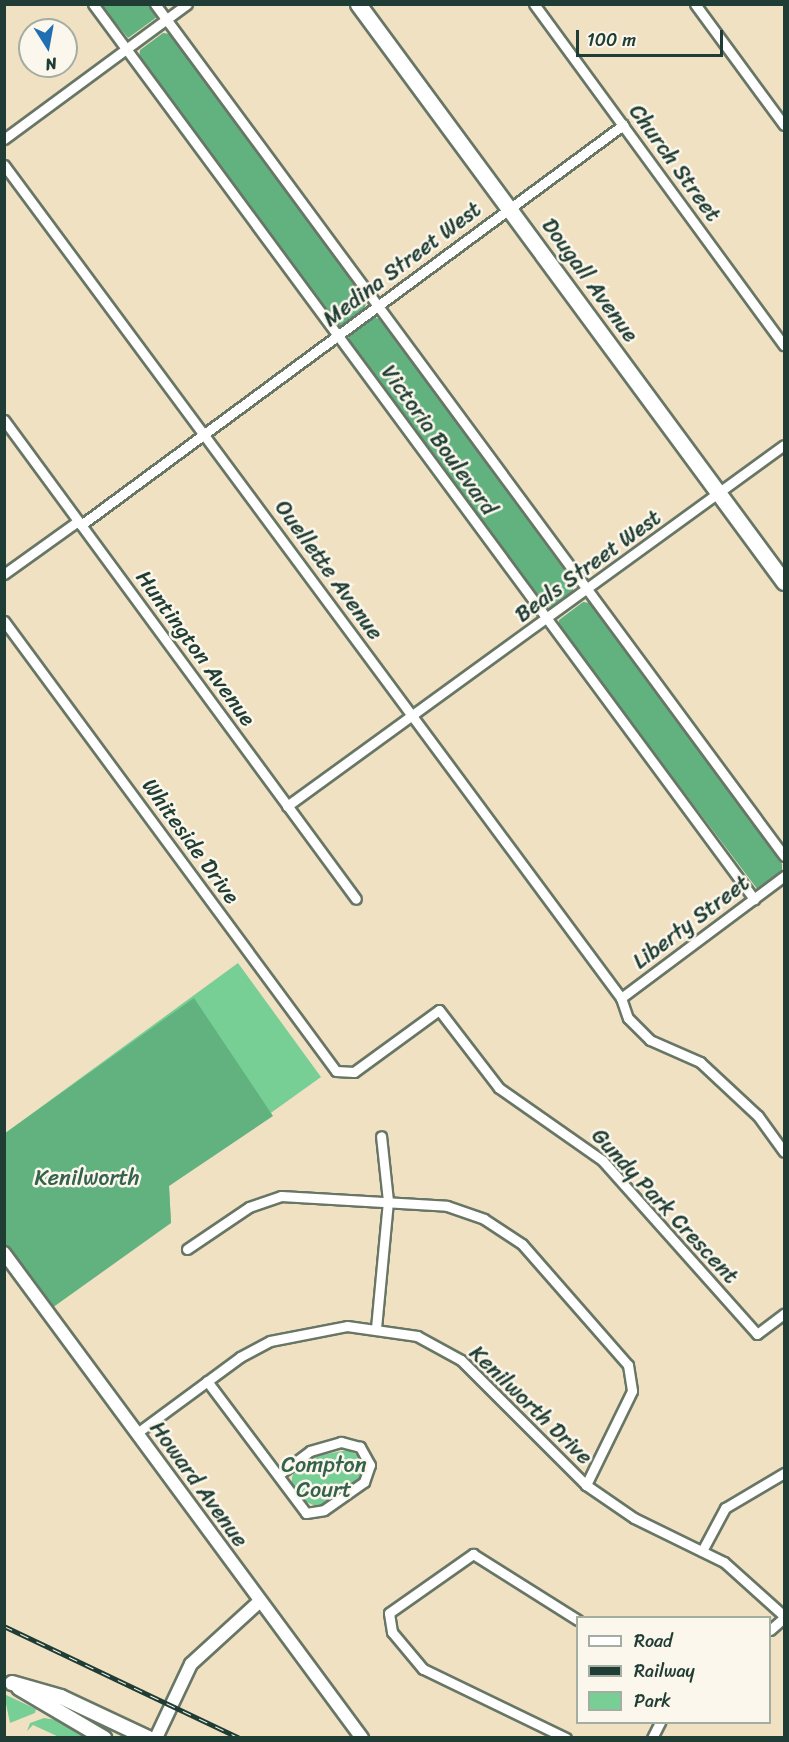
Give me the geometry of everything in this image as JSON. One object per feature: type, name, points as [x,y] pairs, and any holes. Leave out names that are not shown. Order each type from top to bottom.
[{"type":"main road","name":"Dougall Avenue","points":[[358,4],[784,582]]},
{"type":"main road","points":[[8,1681],[104,1737]]},
{"type":"main road","points":[[8,1681],[61,1697],[148,1737]]},
{"type":"street","name":"Victoria Boulevard","points":[[93,4],[754,899]]},
{"type":"street","name":"Victoria Boulevard","points":[[155,4],[784,856]]},
{"type":"street","points":[[4,139],[187,4]]},
{"type":"street","name":"Church Street","points":[[534,4],[784,345]]},
{"type":"street","points":[[695,4],[784,125]]},
{"type":"street","name":"Medina Street West","points":[[4,574],[205,435],[623,125]]},
{"type":"street","name":"Ouellette Avenue","points":[[4,165],[621,998]]},
{"type":"street","name":"Huntington Avenue","points":[[4,420],[356,899]]},
{"type":"street","name":"Beals Street West","points":[[287,806],[414,718],[784,445]]},
{"type":"street","name":"Whiteside Drive","points":[[4,621],[336,1071],[354,1072]]},
{"type":"street","name":"Liberty Street","points":[[621,998],[784,876]]},
{"type":"street","points":[[621,998],[639,1033],[700,1062],[758,1116],[784,1152]]},
{"type":"street","name":"Gundy Park Crescent","points":[[354,1072],[439,1010],[499,1088],[602,1160],[757,1334],[784,1314]]},
{"type":"street","points":[[376,1328],[388,1202],[381,1136]]},
{"type":"street","points":[[187,1249],[249,1207],[281,1196],[447,1206],[484,1219],[522,1244],[628,1365],[632,1391],[586,1485]]},
{"type":"street","name":"Howard Avenue","points":[[4,1253],[258,1602],[362,1737]]},
{"type":"street","name":"Kenilworth Drive","points":[[137,1433],[207,1381],[270,1341],[317,1328],[376,1328],[417,1336],[461,1360],[586,1485],[634,1518],[702,1551],[756,1587],[784,1617]]},
{"type":"street","points":[[207,1381],[306,1513],[324,1510],[364,1482],[370,1465],[360,1447],[341,1442],[310,1451],[278,1474]]},
{"type":"street","points":[[702,1551],[724,1508],[784,1473]]},
{"type":"street","points":[[566,1737],[423,1669],[392,1632],[389,1613],[472,1554],[576,1619]]},
{"type":"street","points":[[156,1737],[190,1664],[258,1602]]},
{"type":"street","points":[[771,1629],[784,1617]]},
{"type":"green space","points":[[101,5],[149,5],[157,17],[128,38]]},
{"type":"green space","points":[[163,33],[171,34],[366,301],[365,309],[344,326],[334,325],[139,58],[140,50]]},
{"type":"green space","points":[[373,317],[380,319],[574,583],[573,591],[551,608],[543,606],[349,342],[349,336]]},
{"type":"green space","points":[[583,602],[590,603],[782,864],[782,872],[758,890],[558,626],[559,620]]},
{"type":"green space","name":"Kenilworth","points":[[238,963],[321,1077],[169,1186],[171,1223],[5,1244],[4,1134]]},
{"type":"green space","name":"Kenilworth","points":[[194,998],[273,1116],[169,1186],[171,1223],[52,1308],[5,1244],[4,1134]]},
{"type":"green space","name":"Compton Court","points":[[347,1450],[362,1457],[360,1478],[318,1507],[304,1501],[291,1484],[293,1473],[312,1457]]},
{"type":"green space","points":[[4,1694],[36,1709],[35,1713],[10,1723]]},
{"type":"green space","points":[[44,1718],[57,1720],[94,1737],[59,1737],[33,1725],[27,1731],[30,1723]]},
{"type":"railway","points":[[4,1626],[240,1738]]}]
